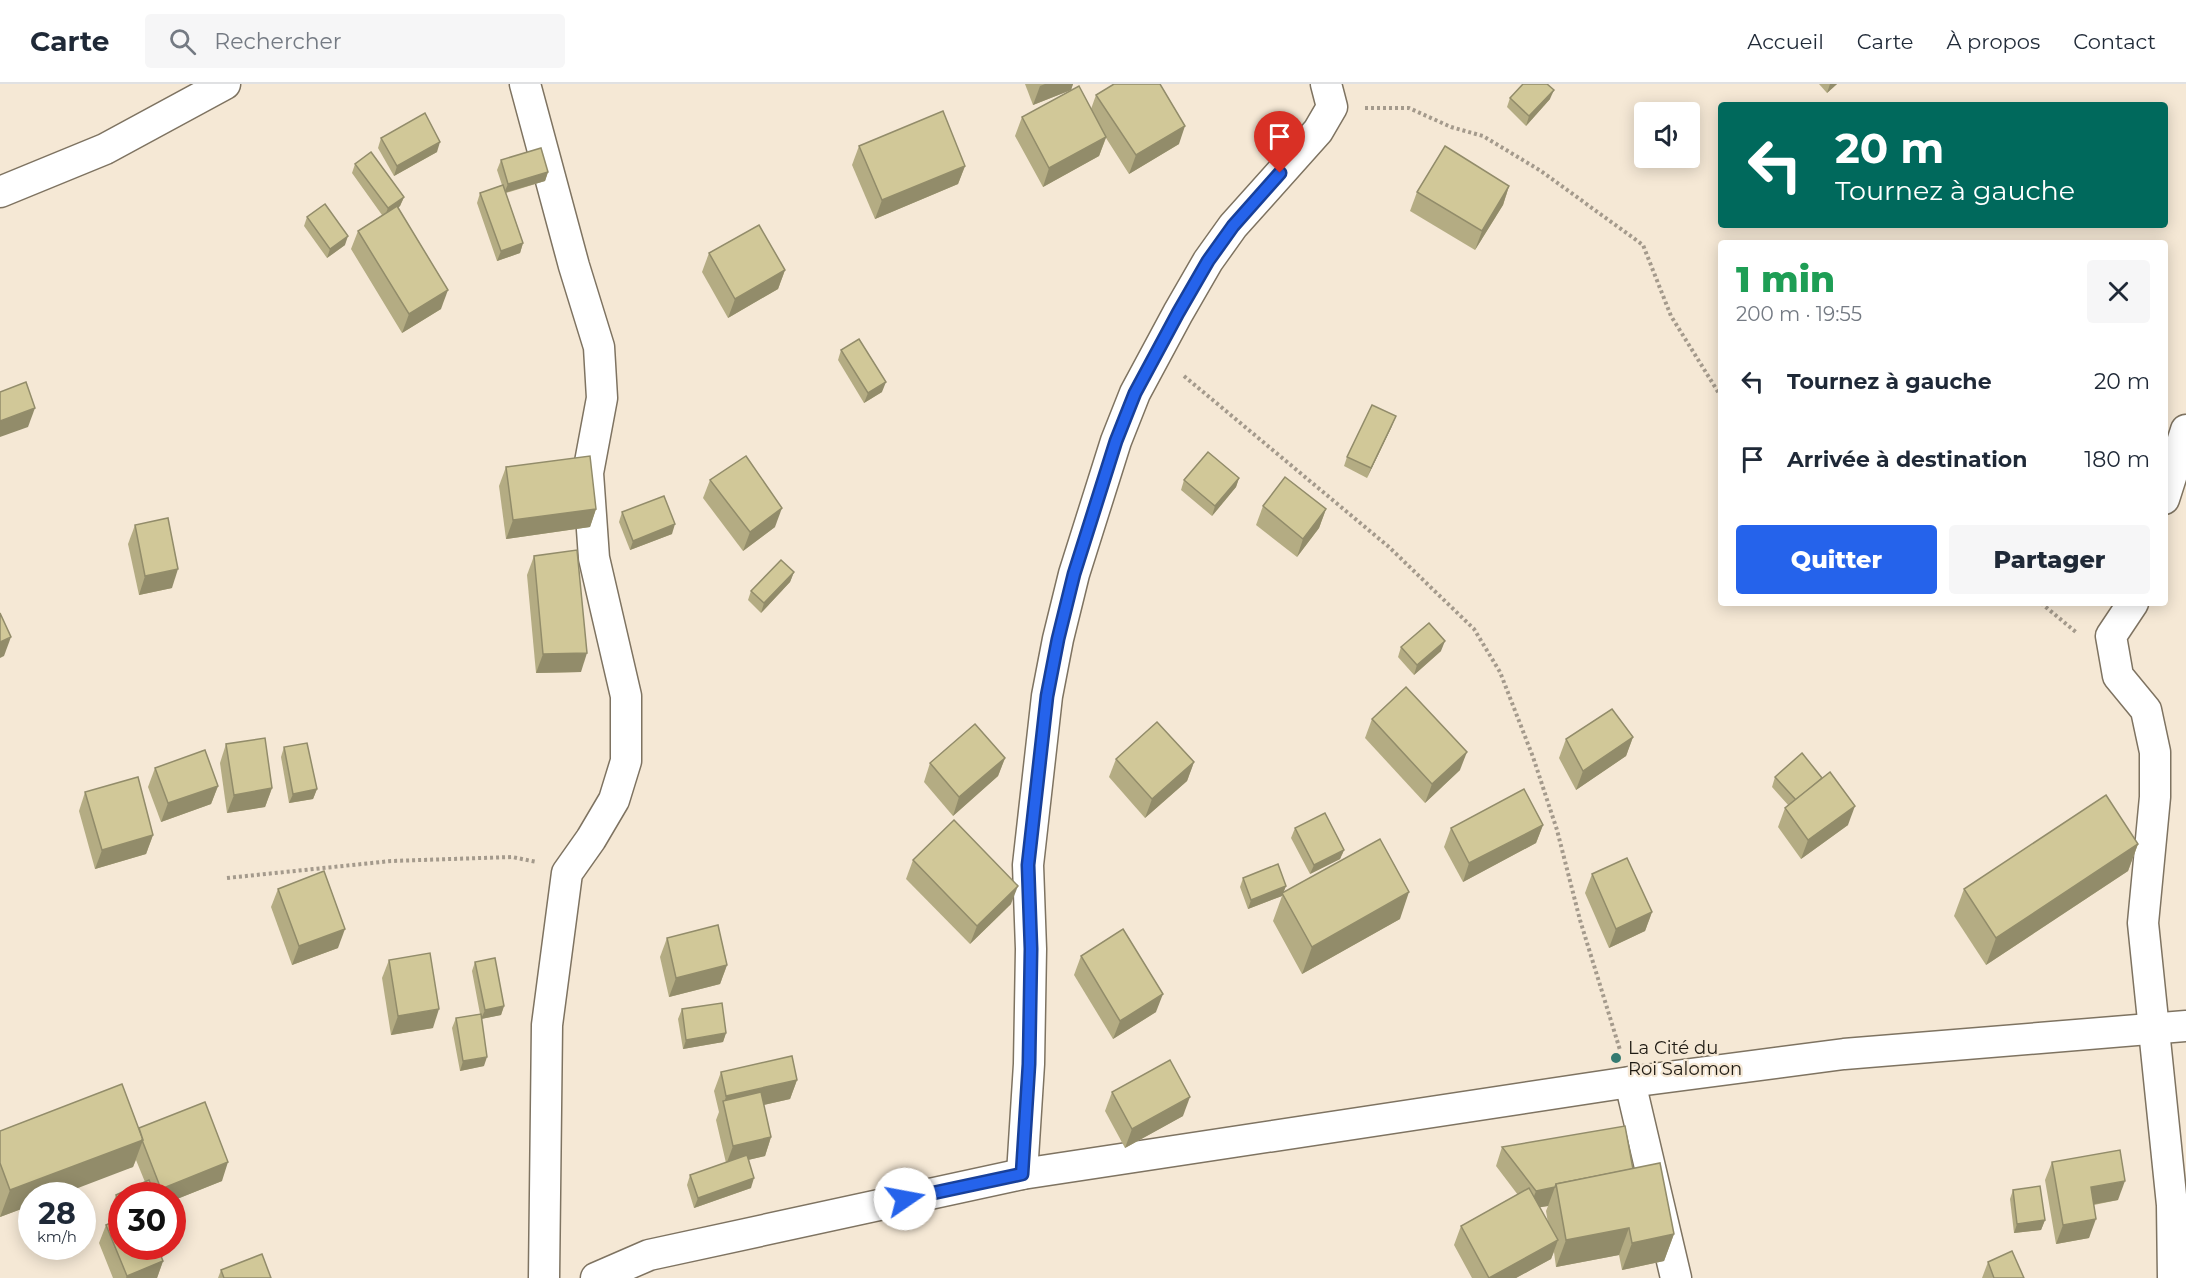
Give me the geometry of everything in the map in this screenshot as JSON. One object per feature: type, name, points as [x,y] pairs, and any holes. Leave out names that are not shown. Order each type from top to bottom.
[{"type":"street","points":[[0,192],[105,149],[225,84]]},
{"type":"street","points":[[525,84],[574,266],[599,347],[602,398],[588,473],[593,548],[626,696],[626,761],[614,800],[567,873],[547,1025],[544,1278]]},
{"type":"street","points":[[1022,1174],[1029,1064],[1031,949],[1028,865],[1047,696],[1074,574],[1101,488],[1135,393],[1156,353],[1208,261],[1233,226],[1318,131],[1329,96]]},
{"type":"street","points":[[2168,486],[2186,430]]},
{"type":"street","points":[[2131,606],[2111,636],[2118,676],[2145,710],[2155,752],[2155,797],[2143,923],[2172,1205],[2172,1278]]},
{"type":"street","points":[[596,1278],[1022,1174],[1630,1082],[1844,1054],[2186,1026]]},
{"type":"street","points":[[1630,1082],[1676,1278]]},
{"type":"path","points":[[1329,96],[1409,108],[1451,127],[1483,136],[1541,171],[1642,245],[1671,316],[1718,392]]},
{"type":"path","points":[[1156,353],[1389,547],[1474,629],[1500,672],[1533,757],[1557,831],[1580,920],[1630,1082]]},
{"type":"path","points":[[2045,606],[2083,638],[2111,636]]},
{"type":"path","points":[[227,878],[391,861],[512,857],[549,864],[567,873]]},
{"type":"building","points":[[1114,84],[1160,84],[1185,126],[1136,155],[1096,95]]},
{"type":"building","points":[[1523,84],[1547,84],[1554,90],[1529,116],[1510,98]]},
{"type":"building","points":[[1079,86],[1106,137],[1049,168],[1022,117]]},
{"type":"building","points":[[943,111],[965,166],[882,200],[859,146]]},
{"type":"building","points":[[425,113],[440,142],[397,166],[381,138]]},
{"type":"building","points":[[1445,146],[1509,186],[1482,231],[1417,192]]},
{"type":"building","points":[[541,148],[548,172],[508,184],[501,160]]},
{"type":"building","points":[[371,152],[404,197],[388,208],[355,164]]},
{"type":"building","points":[[503,185],[523,243],[501,251],[480,193]]},
{"type":"building","points":[[325,204],[348,236],[330,249],[307,217]]},
{"type":"building","points":[[397,206],[448,290],[409,314],[358,231]]},
{"type":"building","points":[[759,225],[785,270],[735,299],[709,253]]},
{"type":"building","points":[[859,339],[886,382],[868,393],[841,350]]},
{"type":"building","points":[[26,382],[35,408],[0,421],[0,392]]},
{"type":"building","points":[[1372,405],[1396,416],[1371,468],[1347,457]]},
{"type":"building","points":[[1208,452],[1239,478],[1215,506],[1184,480]]},
{"type":"building","points":[[590,456],[596,509],[513,520],[506,467]]},
{"type":"building","points":[[746,456],[782,508],[750,532],[710,480]]},
{"type":"building","points":[[1285,477],[1326,509],[1303,539],[1263,506]]},
{"type":"building","points":[[664,496],[675,524],[633,541],[622,512]]},
{"type":"building","points":[[168,518],[178,569],[145,576],[135,525]]},
{"type":"building","points":[[577,550],[587,653],[543,654],[534,556]]},
{"type":"building","points":[[781,560],[794,572],[764,603],[751,591]]},
{"type":"building","points":[[0,613],[11,637],[0,642]]},
{"type":"building","points":[[1429,623],[1445,641],[1417,665],[1401,647]]},
{"type":"building","points":[[1406,687],[1467,752],[1432,784],[1372,719]]},
{"type":"building","points":[[1612,709],[1633,737],[1583,771],[1566,739]]},
{"type":"building","points":[[1157,722],[1194,762],[1152,799],[1116,759]]},
{"type":"building","points":[[975,724],[1005,758],[959,797],[930,763]]},
{"type":"building","points":[[265,738],[272,788],[234,795],[226,744]]},
{"type":"building","points":[[307,743],[317,789],[293,794],[284,747]]},
{"type":"building","points":[[205,750],[218,786],[168,803],[155,768]]},
{"type":"building","points":[[1802,753],[1822,778],[1796,800],[1775,777]]},
{"type":"building","points":[[1830,772],[1855,806],[1808,840],[1785,808]]},
{"type":"building","points":[[138,777],[153,835],[102,850],[85,792]]},
{"type":"building","points":[[1524,789],[1543,825],[1469,863],[1451,828]]},
{"type":"building","points":[[2106,795],[2138,844],[1996,938],[1964,889]]},
{"type":"building","points":[[1325,813],[1344,850],[1314,865],[1295,828]]},
{"type":"building","points":[[954,820],[1018,886],[977,926],[913,860]]},
{"type":"building","points":[[1380,839],[1409,892],[1312,947],[1282,893]]},
{"type":"building","points":[[1627,858],[1652,912],[1616,929],[1592,874]]},
{"type":"building","points":[[1278,864],[1286,886],[1251,900],[1243,878]]},
{"type":"building","points":[[324,871],[345,929],[299,946],[278,889]]},
{"type":"building","points":[[718,925],[727,965],[676,978],[667,938]]},
{"type":"building","points":[[1123,929],[1163,994],[1120,1021],[1081,956]]},
{"type":"building","points":[[430,953],[439,1009],[398,1016],[389,960]]},
{"type":"building","points":[[495,958],[504,1006],[485,1010],[475,962]]},
{"type":"building","points":[[722,1003],[726,1033],[686,1040],[682,1009]]},
{"type":"building","points":[[481,1014],[487,1057],[463,1061],[456,1018]]},
{"type":"building","points":[[792,1056],[797,1080],[726,1096],[721,1072]]},
{"type":"building","points":[[1170,1060],[1190,1097],[1132,1129],[1112,1092]]},
{"type":"building","points":[[122,1084],[143,1140],[31,1182],[18,1182],[18,1187],[10,1190],[0,1163],[0,1131]]},
{"type":"building","points":[[761,1092],[771,1137],[733,1146],[723,1101]]},
{"type":"building","points":[[205,1102],[228,1162],[178,1182],[158,1182],[139,1128]]},
{"type":"building","points":[[1625,1126],[1633,1169],[1556,1184],[1555,1187],[1536,1191],[1502,1147]]},
{"type":"building","points":[[2120,1150],[2125,1181],[2091,1187],[2096,1219],[2063,1225],[2052,1162]]},
{"type":"building","points":[[747,1155],[754,1178],[698,1198],[690,1175]]},
{"type":"building","points":[[1660,1163],[1674,1234],[1632,1243],[1629,1228],[1566,1240],[1556,1184]]},
{"type":"building","points":[[2040,1186],[2045,1220],[2017,1224],[2013,1190]]},
{"type":"building","points":[[1529,1188],[1558,1240],[1489,1278],[1461,1226]]},
{"type":"building","points":[[2012,1251],[2024,1278],[1994,1278],[1988,1262]]},
{"type":"building","points":[[262,1254],[271,1278],[224,1278],[221,1270]]},
{"type":"building","points":[[120,1260],[163,1260],[163,1261],[127,1276]]},
{"type":"place","name":"La Cité du Roi Salomon","points":[[1616,1058]]},
{"type":"route","points":[[905,1199],[1022,1174],[1029,1064],[1031,949],[1028,865],[1047,696],[1074,574],[1116,441],[1135,393],[1208,261],[1233,226],[1280,173]]}]
